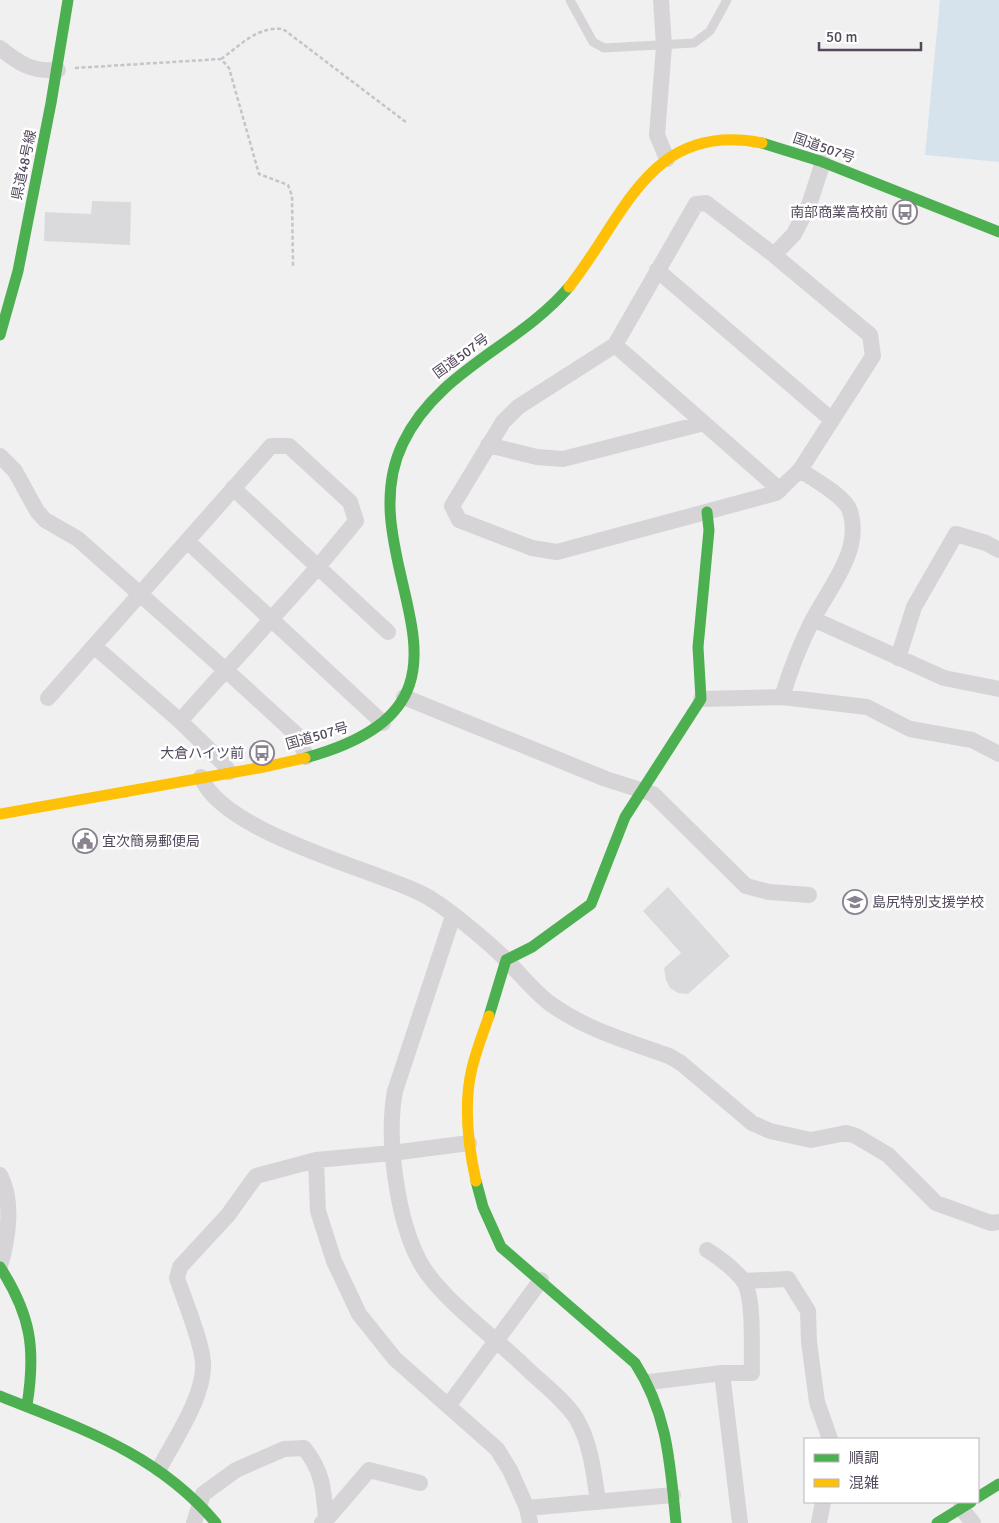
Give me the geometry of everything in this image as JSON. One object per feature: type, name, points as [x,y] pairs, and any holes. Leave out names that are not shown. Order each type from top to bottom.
[{"type":"main road","name":"県道48号線","points":[[0,334],[21,254],[58,70],[68,0]]},
{"type":"main road","name":"国道507号","points":[[0,814],[306,757],[359,740],[383,723],[404,697],[414,663],[416,629],[392,538],[390,516],[393,475],[404,440],[422,410],[446,383],[518,334],[560,298],[630,196],[667,158],[700,142],[725,139],[768,146],[824,162],[999,232]]},
{"type":"main road","points":[[676,1523],[667,1434],[649,1382],[636,1363],[501,1247],[488,1224],[478,1195],[468,1143],[467,1111],[472,1072],[506,960],[532,947],[591,904],[625,817],[701,699],[698,647],[709,530],[707,512]]},
{"type":"main road","points":[[0,1266],[16,1290],[29,1321],[34,1368],[27,1405]]},
{"type":"main road","points":[[0,1396],[27,1405],[93,1433],[159,1469],[199,1503],[216,1523]]},
{"type":"main road","points":[[979,1496],[999,1484]]},
{"type":"main road","points":[[937,1523],[966,1505]]},
{"type":"street","points":[[661,0],[664,46],[657,135],[667,158]]},
{"type":"street","points":[[0,48],[21,65],[45,71],[58,70]]},
{"type":"street","points":[[774,255],[794,234],[809,205],[824,162]]},
{"type":"street","points":[[706,203],[774,255],[870,335],[873,356],[800,470],[780,490],[707,512],[557,552],[532,548],[459,520],[452,506],[503,422],[518,407],[614,344],[696,204],[706,203]]},
{"type":"street","points":[[656,270],[832,420]]},
{"type":"street","points":[[614,344],[780,490]]},
{"type":"street","points":[[488,445],[537,457],[563,459],[704,423]]},
{"type":"street","points":[[48,698],[270,446],[289,446],[350,502],[356,521],[318,567],[180,721]]},
{"type":"street","points":[[0,456],[15,471],[37,511],[45,520],[78,539],[226,670],[299,737],[306,757]]},
{"type":"street","points":[[782,697],[794,658],[813,619],[844,565],[853,538],[850,510],[833,492],[800,470]]},
{"type":"street","points":[[233,488],[388,632]]},
{"type":"street","points":[[898,658],[914,607],[956,534],[986,543],[999,550]]},
{"type":"street","points":[[187,541],[383,723]]},
{"type":"street","points":[[813,619],[944,678],[999,689]]},
{"type":"street","points":[[94,646],[180,721],[224,763],[229,772]]},
{"type":"street","points":[[404,697],[606,779],[653,794],[746,886],[769,892],[809,896]]},
{"type":"street","points":[[701,699],[782,697],[867,706],[910,729],[972,740],[999,754]]},
{"type":"street","points":[[201,777],[205,786],[216,799],[268,834],[422,893],[506,960],[548,1002],[586,1026],[669,1056],[681,1063],[752,1123],[770,1131],[811,1140],[846,1133],[856,1136],[888,1155],[936,1203],[991,1223],[999,1222]]},
{"type":"street","points":[[453,916],[395,1092],[391,1113],[392,1153],[406,1224],[420,1263],[448,1298],[496,1339],[575,1417],[585,1437],[593,1466],[598,1502]]},
{"type":"street","points":[[159,1469],[189,1413],[200,1385],[203,1363],[177,1278],[180,1267],[228,1215],[256,1176],[316,1160],[468,1143]]},
{"type":"street","points":[[316,1160],[318,1211],[334,1261],[359,1314],[395,1359],[497,1449],[510,1470],[528,1515],[598,1502],[673,1495]]},
{"type":"street","points":[[0,1175],[4,1188],[7,1234],[0,1266]]},
{"type":"street","points":[[649,1382],[722,1373],[752,1373],[749,1295],[743,1281],[722,1260],[707,1250]]},
{"type":"street","points":[[743,1281],[788,1279],[801,1298],[808,1312],[809,1342],[817,1402],[830,1438]]},
{"type":"street","points":[[448,1406],[541,1280]]},
{"type":"street","points":[[722,1373],[740,1523]]},
{"type":"street","points":[[194,1523],[203,1494],[236,1470],[284,1449],[304,1448],[316,1463],[324,1493],[324,1522]]},
{"type":"street","points":[[324,1522],[369,1470],[420,1483]]},
{"type":"street","points":[[819,1523],[823,1503]]},
{"type":"street","points":[[966,1505],[973,1523]]},
{"type":"lane","points":[[570,0],[593,42],[604,48],[694,43],[710,31],[728,0]]},
{"type":"path","points":[[58,70],[221,60],[259,31],[270,28],[283,30],[407,123]]},
{"type":"path","points":[[221,60],[229,68],[258,174],[288,185],[292,196],[294,266]]},
{"type":"shaded area","points":[[940,0],[999,0],[999,162],[925,155]]},
{"type":"building","points":[[92,201],[131,202],[130,245],[44,241],[45,212],[91,214]]},
{"type":"building","points":[[668,887],[730,956],[688,994],[678,993],[670,988],[666,980],[664,968],[681,953],[643,911]]},
{"type":"traffic: fast","points":[[0,335],[18,271],[51,103],[68,0]]},
{"type":"traffic: fast","points":[[762,143],[820,161],[999,232]]},
{"type":"traffic: fast","points":[[305,758],[368,733],[401,701],[414,665],[411,624],[393,535],[391,489],[403,443],[418,418],[437,396],[458,377],[549,308],[569,287]]},
{"type":"traffic: fast","points":[[489,1016],[506,960],[532,947],[591,904],[625,817],[701,699],[698,647],[709,530],[707,512]]},
{"type":"traffic: fast","points":[[476,1181],[483,1207],[501,1247],[635,1363],[646,1382],[661,1420],[672,1480],[676,1523]]},
{"type":"traffic: fast","points":[[0,1267],[19,1301],[25,1317],[31,1349],[30,1385],[27,1405]]},
{"type":"traffic: fast","points":[[0,1396],[89,1432],[143,1461],[169,1478],[216,1523]]},
{"type":"traffic: fast","points":[[979,1496],[999,1484]]},
{"type":"traffic: fast","points":[[937,1523],[969,1503]]},
{"type":"traffic: slow","points":[[569,287],[626,204],[645,180],[667,160],[693,146],[724,140],[762,143]]},
{"type":"traffic: slow","points":[[0,814],[305,758]]},
{"type":"traffic: slow","points":[[476,1181],[469,1139],[467,1111],[469,1082],[489,1016]]},
{"type":"place","name":"南部商業高校前","points":[[905,212]]},
{"type":"place","name":"大倉ハイツ前","points":[[262,753]]},
{"type":"place","name":"宜次簡易郵便局","points":[[85,841]]},
{"type":"place","name":"島尻特別支援学校","points":[[855,902]]}]
